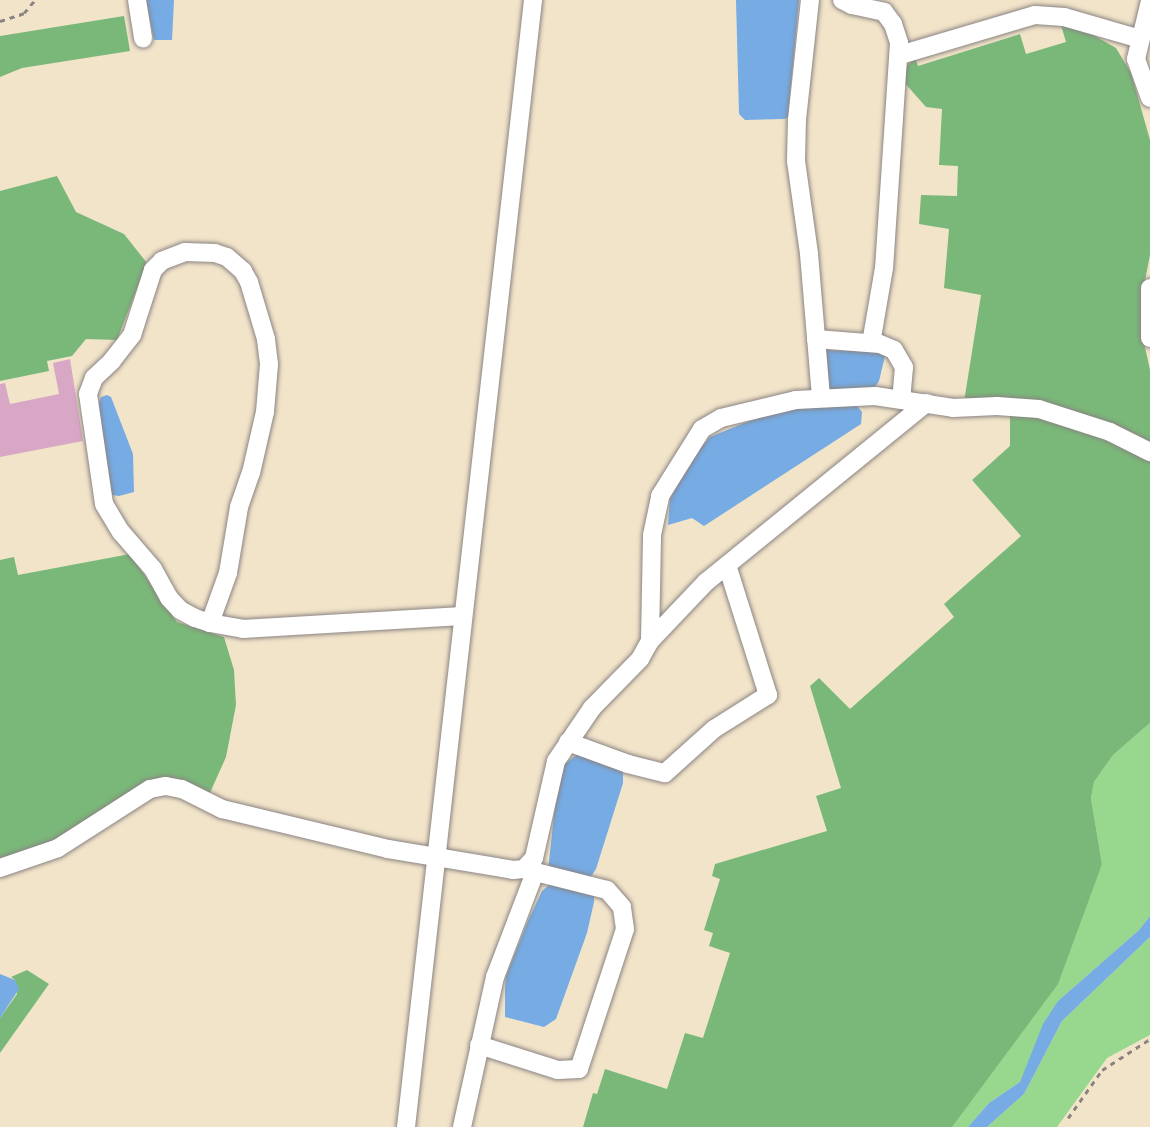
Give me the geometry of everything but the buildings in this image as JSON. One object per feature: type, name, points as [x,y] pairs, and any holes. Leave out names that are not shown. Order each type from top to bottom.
[{"type":"street","points":[[137,0],[144,39]]},
{"type":"street","points":[[407,1127],[462,616],[533,0]]},
{"type":"street","points":[[810,0],[796,143],[821,397]]},
{"type":"street","points":[[842,0],[888,15],[897,33],[900,55],[884,268],[871,343]]},
{"type":"street","points":[[1150,1],[1136,60],[1150,97]]},
{"type":"street","points":[[900,55],[1056,8],[1140,39]]},
{"type":"street","points":[[210,623],[229,573],[239,507],[251,473],[265,412],[269,363],[266,339],[249,282],[243,271],[227,257],[215,253],[185,252],[162,261],[153,270],[132,335],[112,361],[94,378],[88,402],[104,504],[112,519],[144,556],[174,604],[195,618],[210,623],[243,629],[462,616]]},
{"type":"street","points":[[1150,288],[1150,338]]},
{"type":"street","points":[[816,339],[871,343],[894,350],[904,367],[901,399]]},
{"type":"street","points":[[650,641],[652,536],[660,496],[702,429],[720,418],[821,397],[901,399],[953,408],[997,406],[1039,409],[1110,432],[1150,452]]},
{"type":"street","points":[[462,1127],[495,977],[534,858],[554,765],[568,742],[593,708],[640,659],[650,641],[706,582],[926,403]]},
{"type":"street","points":[[568,742],[628,764],[665,773],[714,729],[768,695],[727,565]]},
{"type":"street","points":[[0,868],[58,848],[150,789],[166,786],[182,789],[222,809],[388,849],[513,870],[529,870],[607,890],[622,907],[625,929],[579,1069],[558,1070],[479,1045]]},
{"type":"path","points":[[0,21],[24,13],[35,0]]},
{"type":"path","points":[[1068,1118],[1102,1070],[1150,1039]]},
{"type":"green space","points":[[124,16],[130,51],[22,68],[0,77],[0,36]]},
{"type":"green space","points":[[1061,25],[1079,27],[1116,48],[1131,73],[1150,140],[1150,255],[1143,291],[1141,329],[1150,370],[1150,723],[1113,755],[1094,782],[1091,798],[1102,864],[1058,984],[952,1127],[583,1127],[593,1093],[597,1094],[605,1069],[667,1089],[685,1033],[703,1038],[730,953],[709,946],[713,933],[704,930],[720,879],[712,876],[715,864],[827,831],[816,796],[841,788],[810,686],[819,678],[850,709],[954,617],[944,604],[1021,536],[972,480],[1010,446],[1010,400],[964,402],[981,295],[944,288],[949,229],[919,224],[921,195],[957,196],[958,166],[939,165],[942,109],[926,107],[903,81],[904,69],[915,58],[918,66],[1020,34],[1026,54],[1066,42]]},
{"type":"green space","points":[[57,176],[76,212],[124,234],[147,263],[117,340],[86,339],[72,356],[47,361],[49,371],[0,381],[0,191]]},
{"type":"green space","points":[[130,554],[177,622],[224,637],[234,670],[236,705],[226,757],[209,795],[168,782],[69,836],[0,865],[0,560],[14,557],[18,575]]},
{"type":"green space","points":[[1150,723],[1150,916],[1139,930],[1058,1001],[1020,1082],[989,1103],[968,1127],[952,1127],[1102,864],[1091,798],[1094,782],[1113,755]]},
{"type":"green space","points":[[1150,937],[1150,1035],[1107,1058],[1057,1127],[987,1127],[1024,1094],[1062,1021]]},
{"type":"green space","points":[[27,970],[49,984],[0,1053],[0,1018],[17,994],[15,980],[11,977]]},
{"type":"water","points":[[146,0],[174,0],[172,40],[154,40]]},
{"type":"water","points":[[736,0],[799,0],[788,117],[785,119],[745,120],[739,114]]},
{"type":"water","points":[[825,350],[877,352],[885,356],[879,381],[875,387],[827,390]]},
{"type":"water","points":[[101,397],[111,397],[133,454],[134,492],[119,496],[112,495],[109,485],[98,406]]},
{"type":"water","points":[[828,405],[857,406],[862,412],[861,424],[704,526],[692,518],[668,525],[670,499],[692,458],[710,437],[769,413]]},
{"type":"water","points":[[578,754],[620,769],[623,773],[623,783],[596,869],[590,878],[548,871],[559,768]]},
{"type":"water","points":[[549,885],[587,889],[594,895],[594,902],[587,933],[556,1019],[544,1027],[505,1017],[505,990],[506,976],[528,921],[542,891]]},
{"type":"water","points":[[1150,916],[1150,937],[1062,1021],[1024,1094],[987,1127],[968,1127],[989,1103],[1020,1082],[1043,1024],[1058,1001],[1139,930]]},
{"type":"water","points":[[0,974],[15,980],[19,989],[0,1018]]}]
